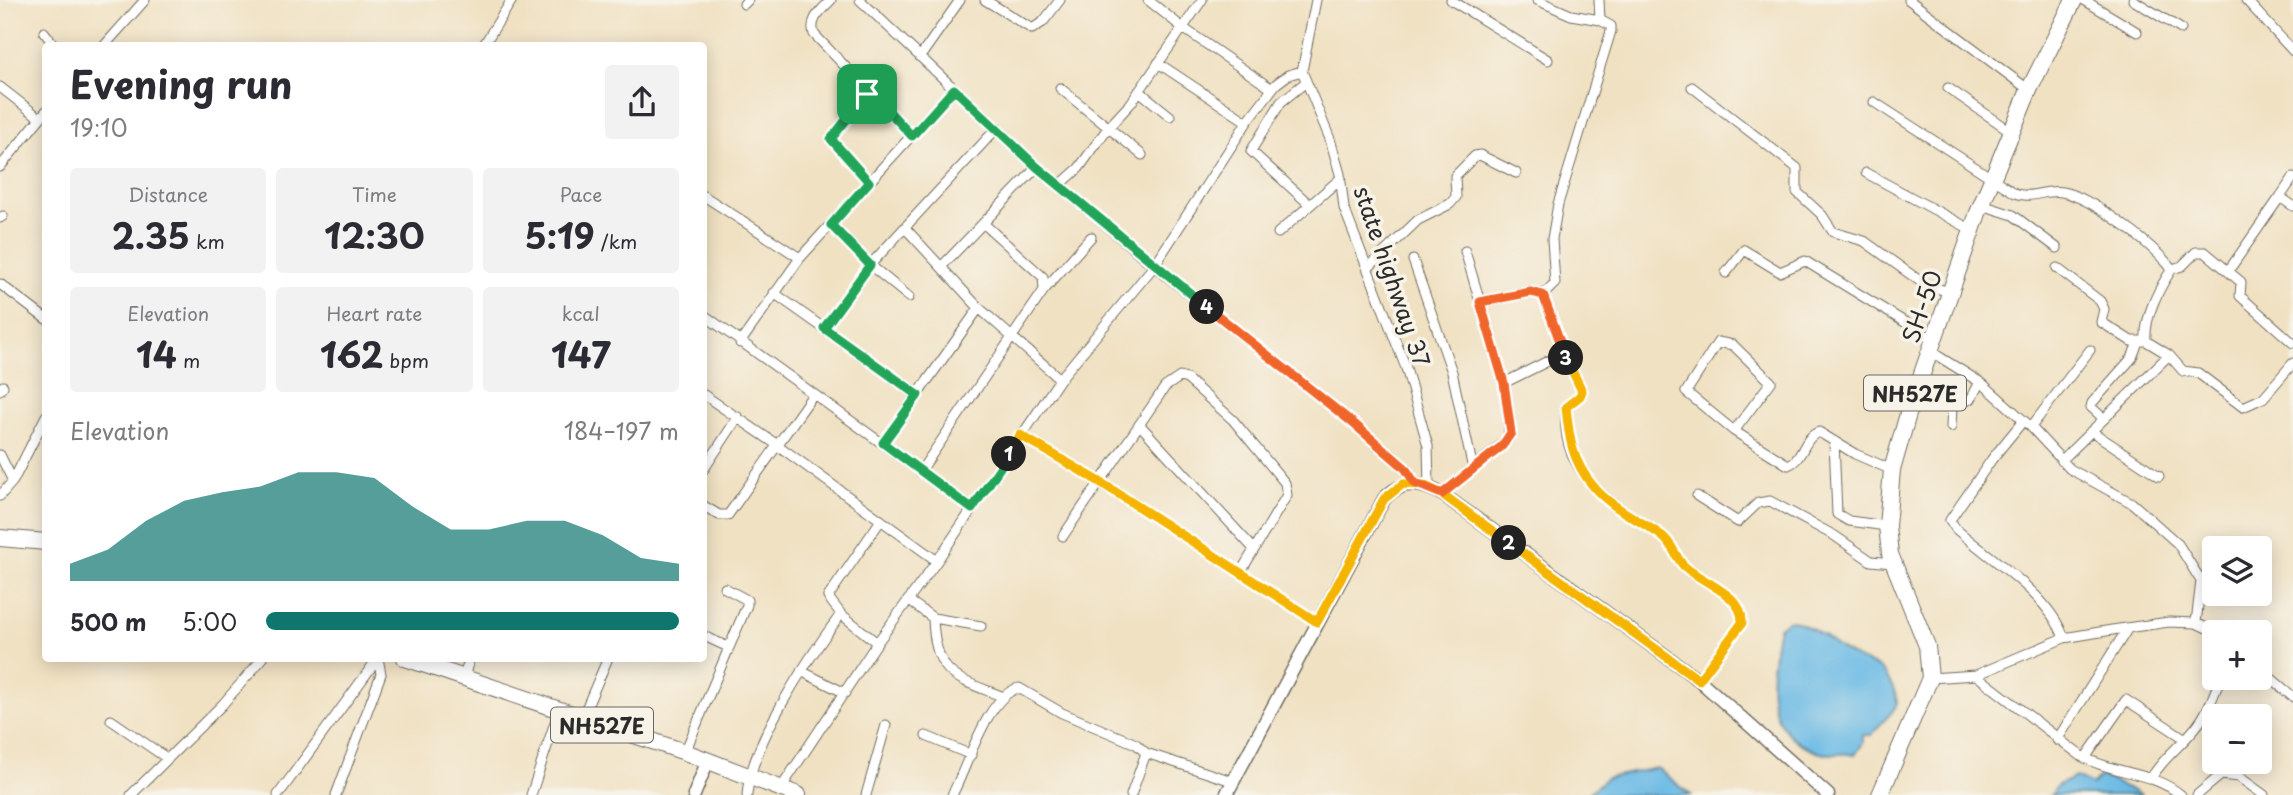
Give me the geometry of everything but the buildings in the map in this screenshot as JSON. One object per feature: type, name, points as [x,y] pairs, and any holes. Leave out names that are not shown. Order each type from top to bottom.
[{"type":"highway","name":"SH-50","points":[[1880,795],[1930,678],[1927,646],[1893,563],[1887,526],[1892,470],[1908,414],[1972,230],[2029,90],[2074,0]]},
{"type":"highway","points":[[0,538],[42,542]]},
{"type":"highway","name":"NH527E","points":[[416,662],[685,752],[798,795]]},
{"type":"street","points":[[108,42],[145,0]]},
{"type":"street","points":[[486,42],[512,0]]},
{"type":"street","points":[[831,0],[814,19],[811,27],[814,34],[860,82],[867,94],[883,105],[912,136]]},
{"type":"street","points":[[860,0],[1037,167],[1154,266],[1353,423],[1405,468],[1415,483]]},
{"type":"street","points":[[920,57],[960,0]]},
{"type":"street","points":[[985,0],[1032,29],[1042,22],[1060,0]]},
{"type":"street","points":[[1148,0],[1183,28],[1272,89]]},
{"type":"street","points":[[1060,186],[1079,168],[1139,91],[1202,0]]},
{"type":"street","name":"state highway 37","points":[[1316,0],[1303,71],[1330,139],[1344,208],[1406,368],[1425,432],[1429,487]]},
{"type":"street","points":[[1451,0],[1548,60]]},
{"type":"street","points":[[1537,0],[1571,15],[1600,20],[1609,24],[1611,31],[1558,204],[1552,239],[1555,283],[1543,295]]},
{"type":"street","points":[[1599,0],[1600,20]]},
{"type":"street","points":[[1909,0],[2029,90]]},
{"type":"street","points":[[2084,0],[2137,32]]},
{"type":"street","points":[[2133,0],[2181,29]]},
{"type":"street","points":[[2246,0],[2293,51]]},
{"type":"street","points":[[44,32],[52,42]]},
{"type":"street","points":[[1158,63],[1247,122]]},
{"type":"street","points":[[781,788],[1020,435],[1060,379],[1154,266],[1247,122],[1282,78],[1303,71]]},
{"type":"street","points":[[1306,82],[1281,102],[1251,152],[1310,205]]},
{"type":"street","points":[[0,87],[42,114]]},
{"type":"street","points":[[1692,87],[1797,168],[1797,192],[1822,215],[1833,232],[1864,241],[1924,284],[1949,292]]},
{"type":"street","points":[[1060,88],[1142,155]]},
{"type":"street","points":[[1948,88],[2012,132]]},
{"type":"street","points":[[740,343],[800,258],[954,89]]},
{"type":"street","points":[[1139,91],[1170,116]]},
{"type":"street","points":[[867,94],[831,139],[869,182]]},
{"type":"street","points":[[1874,102],[2021,196],[2060,191],[2097,207],[2165,260],[2172,269]]},
{"type":"street","points":[[0,167],[42,116]]},
{"type":"street","points":[[824,328],[870,265],[997,128]]},
{"type":"street","points":[[1368,268],[1418,220],[1450,204],[1456,197],[1455,176],[1475,156],[1480,155],[1517,173]]},
{"type":"street","points":[[942,265],[1037,167]]},
{"type":"street","points":[[1866,173],[1972,230]]},
{"type":"street","points":[[2229,270],[2293,178]]},
{"type":"street","points":[[1278,233],[1340,179]]},
{"type":"street","points":[[2280,197],[2293,206]]},
{"type":"street","points":[[707,198],[800,258]]},
{"type":"street","points":[[1982,205],[2014,215],[2057,248]]},
{"type":"street","points":[[983,223],[1043,277],[1044,290]]},
{"type":"street","points":[[831,225],[870,265],[909,297]]},
{"type":"street","points":[[906,229],[979,308],[1060,379]]},
{"type":"street","points":[[920,472],[1044,290],[1091,237]]},
{"type":"street","points":[[1727,273],[1744,250],[1780,272],[1805,261],[1932,346],[1980,382],[2031,427],[2061,461],[2132,503],[2178,544],[2201,581],[2196,623]]},
{"type":"street","points":[[2104,419],[2091,407],[2092,403],[2132,358],[2142,341],[2149,314],[2172,269],[2182,266],[2201,250],[2241,282],[2240,296],[2293,343]]},
{"type":"street","points":[[1442,494],[1502,446],[1511,433],[1504,383],[1465,251]]},
{"type":"street","points":[[1413,260],[1455,381],[1473,469]]},
{"type":"street","points":[[2057,268],[2100,300],[2104,309],[2101,322],[2128,339],[2142,341],[2169,355],[2183,371],[2198,373],[2243,407],[2263,398],[2293,363]]},
{"type":"street","points":[[0,284],[42,316]]},
{"type":"street","points":[[1480,302],[1531,292],[1543,295]]},
{"type":"street","points":[[774,293],[918,395]]},
{"type":"street","points":[[1543,295],[1564,353],[1582,391],[1580,396],[1566,407],[1566,432],[1589,481],[1621,510],[1662,536],[1671,544],[1682,564],[1731,598],[1740,608],[1742,623],[1699,680]]},
{"type":"street","points":[[883,443],[979,308]]},
{"type":"street","points":[[707,317],[812,396],[883,443],[972,509]]},
{"type":"street","points":[[1734,431],[1771,382],[1733,345],[1718,342],[1686,392],[1734,431],[1788,465],[1798,458],[1815,433],[1824,434],[1855,454],[1892,470]]},
{"type":"street","points":[[2031,427],[2090,350]]},
{"type":"street","points":[[1504,383],[1564,353]]},
{"type":"street","points":[[2061,461],[2169,355]]},
{"type":"street","points":[[1063,536],[1165,387],[1180,377],[1187,379],[1233,420],[1285,483],[1287,495],[1240,573]]},
{"type":"street","points":[[1951,428],[1952,406],[1971,399],[1980,382]]},
{"type":"street","points":[[707,508],[719,515],[728,515],[812,396]]},
{"type":"street","points":[[707,397],[937,561]]},
{"type":"street","points":[[707,464],[738,417]]},
{"type":"street","points":[[2023,421],[1992,458],[1950,520],[1956,529],[2034,594],[2059,626],[2064,638]]},
{"type":"street","points":[[0,496],[13,481],[42,424]]},
{"type":"street","points":[[1140,425],[1253,548]]},
{"type":"street","points":[[2091,431],[2159,476]]},
{"type":"street","points":[[1020,435],[1100,482],[1317,622]]},
{"type":"street","points":[[1834,441],[1837,514],[1849,521],[1887,526]]},
{"type":"street","points":[[0,455],[13,481]]},
{"type":"street","points":[[1226,795],[1384,499],[1403,484],[1415,483],[1442,494],[1699,680],[1828,795]]},
{"type":"street","points":[[1697,496],[1738,522],[1758,503],[1770,501],[1836,536],[1871,561],[1893,563]]},
{"type":"street","points":[[877,643],[829,603],[830,591],[881,520]]},
{"type":"street","points":[[685,752],[747,600],[725,588]]},
{"type":"street","points":[[908,600],[933,618],[981,626]]},
{"type":"street","points":[[747,795],[748,775],[801,671],[841,614]]},
{"type":"street","points":[[933,618],[934,637],[943,667],[975,687],[1004,697]]},
{"type":"street","points":[[1930,678],[1976,676],[2064,638],[2169,622],[2196,623],[2202,626]]},
{"type":"street","points":[[2057,740],[2128,628]]},
{"type":"street","points":[[707,637],[727,647]]},
{"type":"street","points":[[131,795],[259,662]]},
{"type":"street","points":[[278,795],[375,662]]},
{"type":"street","points":[[336,795],[381,674],[379,662]]},
{"type":"street","points":[[463,680],[469,662]]},
{"type":"street","points":[[582,718],[606,662]]},
{"type":"street","points":[[801,671],[845,692]]},
{"type":"street","points":[[1976,676],[2057,740],[2085,758],[2168,785],[2181,795]]},
{"type":"street","points":[[2272,679],[2293,697]]},
{"type":"street","points":[[952,795],[988,718],[1004,697],[1016,689],[1025,690],[1062,713],[1136,744],[1146,753],[1232,781]]},
{"type":"street","points":[[2151,779],[2164,757],[2209,710],[2216,690]]},
{"type":"street","points":[[2085,758],[2126,700],[2184,738]]},
{"type":"street","points":[[531,795],[559,710]]},
{"type":"street","points":[[111,720],[168,759]]},
{"type":"street","points":[[866,795],[886,725]]},
{"type":"street","points":[[926,736],[971,755]]},
{"type":"street","points":[[1132,795],[1146,753]]},
{"type":"street","points":[[694,795],[708,760]]},
{"type":"street","points":[[2197,795],[2221,775],[2239,777],[2264,795]]},
{"type":"water","points":[[1789,620],[1807,626],[1854,657],[1879,668],[1893,688],[1897,701],[1894,709],[1872,735],[1863,735],[1863,743],[1855,755],[1817,752],[1798,742],[1785,730],[1777,716],[1772,700],[1773,665],[1779,627]]},
{"type":"water","points":[[1657,768],[1691,795],[1587,795],[1606,778]]},
{"type":"water","points":[[2101,776],[2142,795],[2051,795],[2058,785],[2076,777],[2092,785]]},
{"type":"route","points":[[867,94],[831,139],[832,144],[869,182],[831,225],[870,265],[824,328],[918,395],[883,443],[972,509],[1020,435],[1100,482],[1317,622],[1384,499],[1403,484],[1415,483],[1442,494],[1699,680],[1742,623],[1740,608],[1731,598],[1682,564],[1671,544],[1621,510],[1594,488],[1584,474],[1566,432],[1566,407],[1578,398],[1582,391],[1564,353],[1543,295],[1531,292],[1480,302],[1504,383],[1511,433],[1502,446],[1442,494],[1429,487],[1415,483],[1405,468],[1353,423],[1108,228],[1037,167],[954,89],[912,136],[883,105],[867,94]]}]
